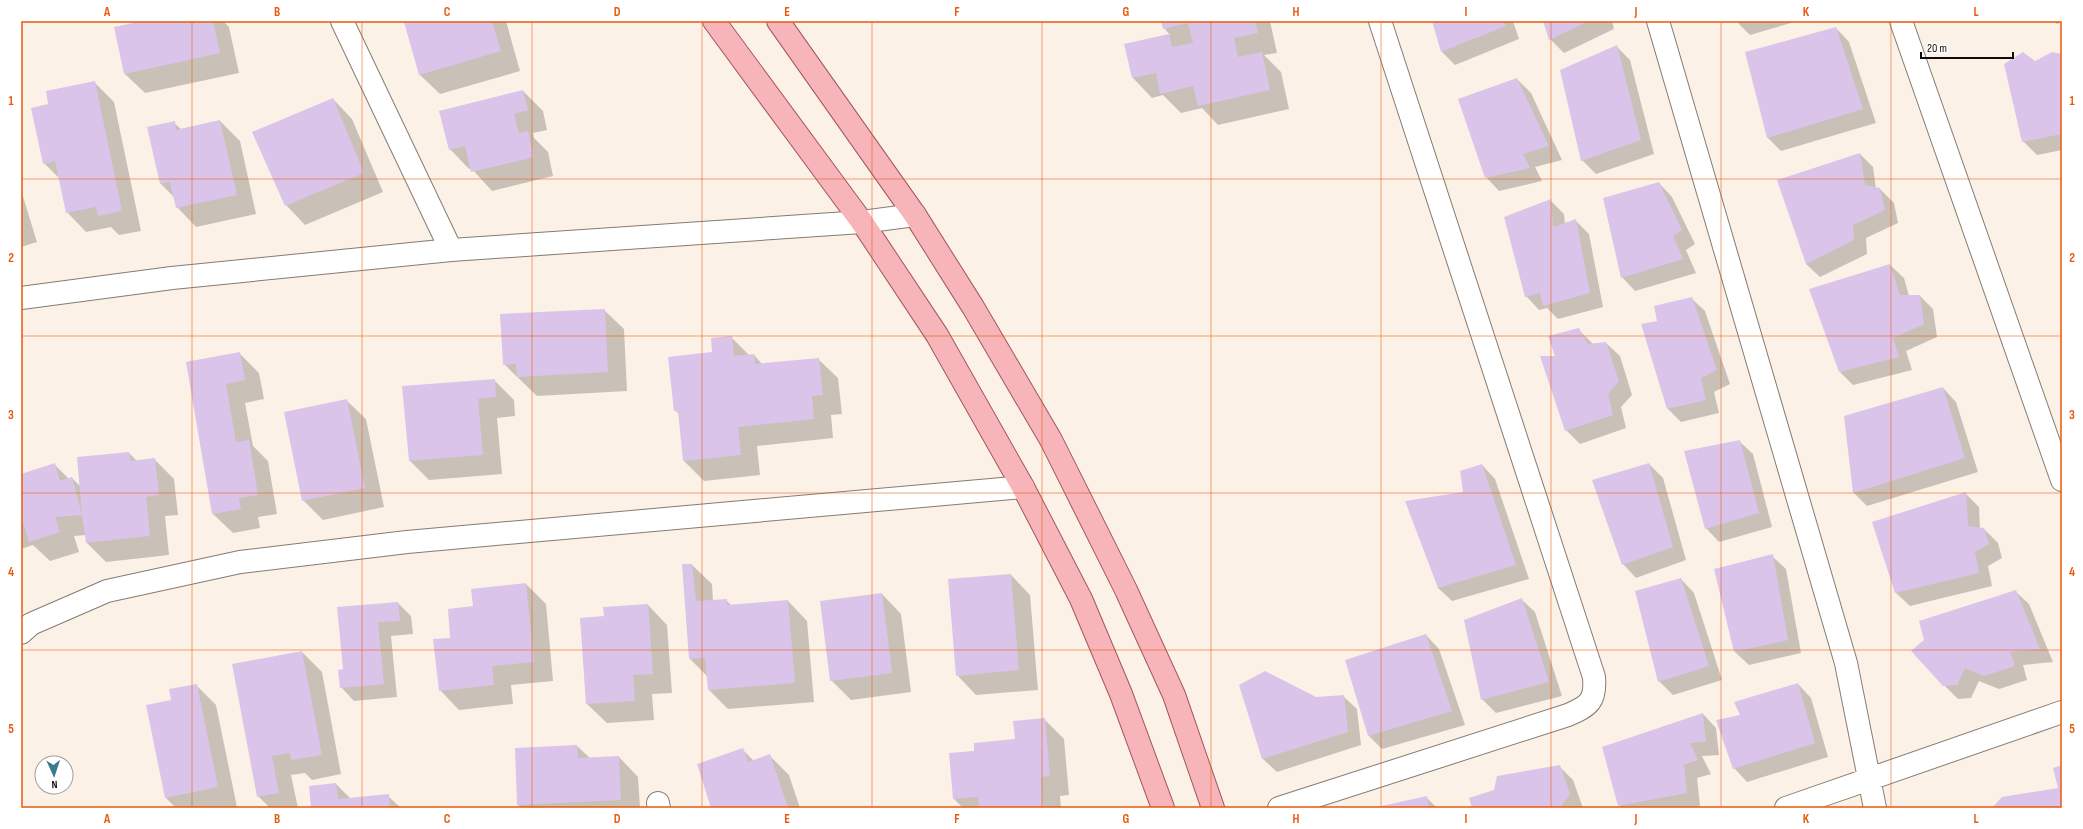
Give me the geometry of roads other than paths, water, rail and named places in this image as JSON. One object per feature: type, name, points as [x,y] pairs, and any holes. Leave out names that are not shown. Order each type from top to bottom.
[{"type":"main road","points":[[714,21],[862,222],[937,335],[1023,487],[1081,599],[1121,694],[1163,808]]},
{"type":"main road","points":[[778,21],[915,215],[974,307],[1058,453],[1126,590],[1174,695],[1213,808]]},
{"type":"street","points":[[342,21],[451,250]]},
{"type":"street","points":[[1279,808],[1568,715],[1589,704],[1595,692],[1594,677],[1380,21]]},
{"type":"street","points":[[1658,21],[1846,663],[1876,808]]},
{"type":"street","points":[[1909,25],[2061,473]]},
{"type":"street","points":[[21,298],[172,278],[451,250],[862,222],[915,215]]},
{"type":"street","points":[[21,633],[31,624],[107,591],[240,562],[406,542],[1023,487]]},
{"type":"street","points":[[1786,808],[2062,712]]}]
